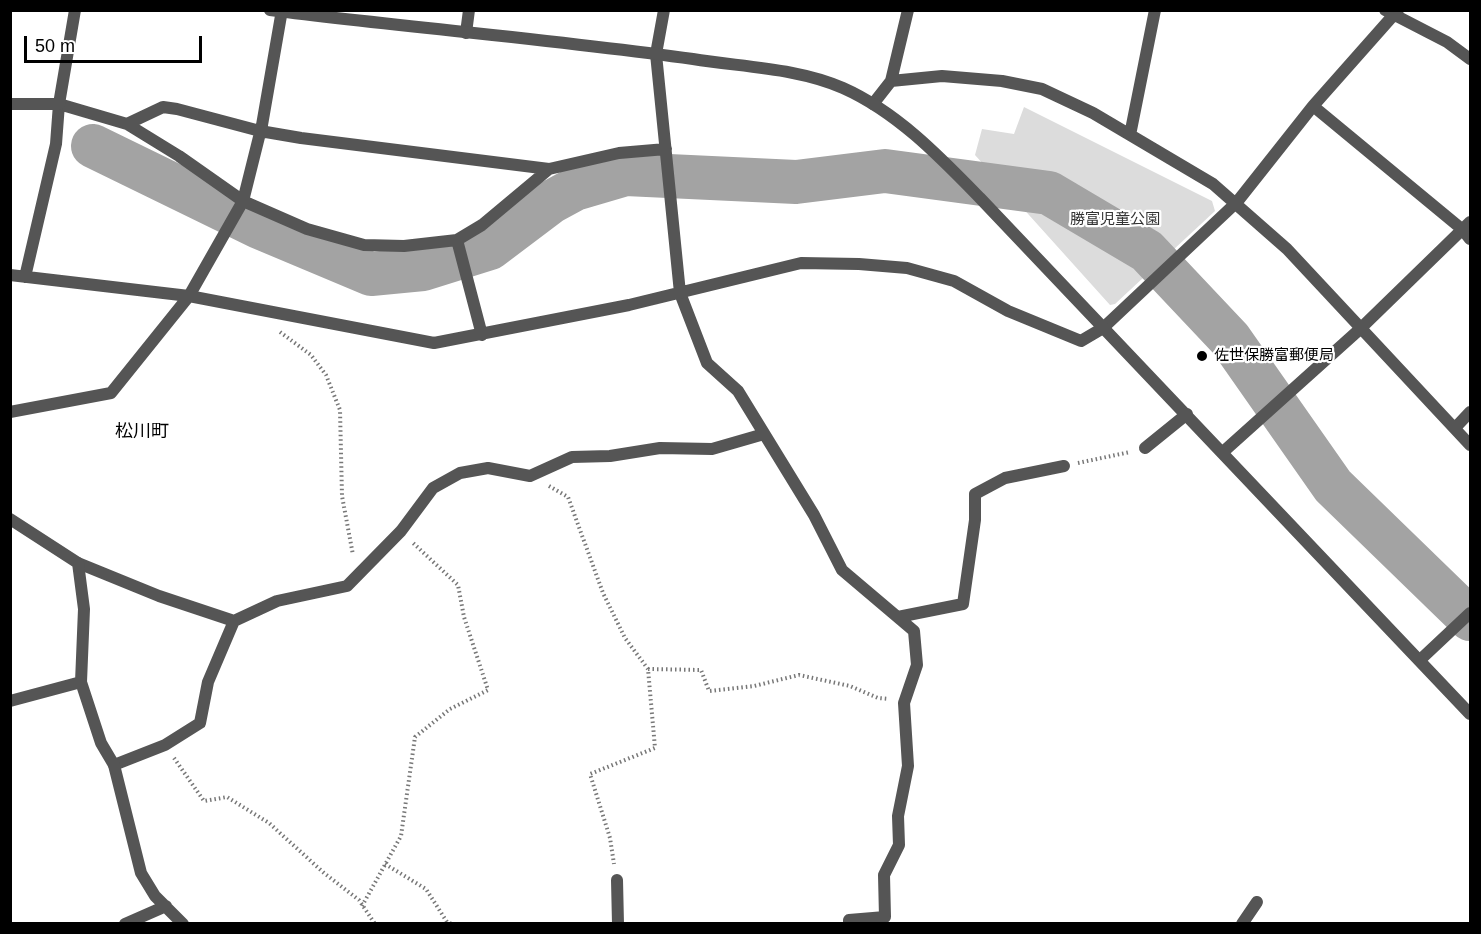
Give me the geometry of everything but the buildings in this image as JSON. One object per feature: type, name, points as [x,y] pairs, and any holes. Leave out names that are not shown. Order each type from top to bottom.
[{"type":"street","points":[[25,277],[56,144],[59,104],[75,10]]},
{"type":"street","points":[[466,33],[469,10]]},
{"type":"street","points":[[664,10],[656,54],[680,293],[707,363],[738,391],[814,515],[842,570],[914,631],[917,665],[904,703],[908,766],[898,816],[899,845],[884,875],[885,917],[849,920],[849,924]]},
{"type":"street","points":[[873,104],[891,81],[908,10]]},
{"type":"street","points":[[1130,135],[1155,10]]},
{"type":"street","points":[[10,412],[111,393],[189,296],[243,201],[260,131],[278,11],[656,54],[804,76],[829,82],[873,104],[938,154],[1421,659],[1470,714]]},
{"type":"street","points":[[10,275],[189,296],[434,343],[680,293],[801,263],[859,264],[907,268],[954,281],[1008,311],[1081,340],[1103,328],[1237,202],[1313,106],[1393,12],[1447,42],[1470,59]]},
{"type":"street","points":[[891,81],[942,76],[1002,81],[1042,89],[1093,113],[1214,184],[1237,202],[1287,249],[1470,445]]},
{"type":"street","points":[[10,104],[59,104],[127,124],[179,156],[243,201],[307,229],[364,245],[404,246],[457,240],[482,225],[549,169]]},
{"type":"street","points":[[1223,452],[1468,230],[1313,106]]},
{"type":"street","points":[[127,124],[162,107],[260,131],[366,148],[549,169],[619,153],[666,149]]},
{"type":"street","points":[[457,240],[482,335]]},
{"type":"street","points":[[1455,428],[1470,412]]},
{"type":"street","points":[[1145,448],[1187,414]]},
{"type":"street","points":[[114,765],[165,745],[200,723],[208,682],[234,621],[277,601],[347,586],[401,531],[433,488],[460,473],[488,468],[530,476],[572,457],[610,456],[660,448],[712,449],[764,434]]},
{"type":"street","points":[[898,617],[963,604],[975,520],[975,494],[1005,478],[1064,466]]},
{"type":"street","points":[[10,519],[16,527],[51,543],[78,563],[159,596],[234,621]]},
{"type":"street","points":[[78,563],[84,609],[81,682],[101,742],[114,765],[141,873],[155,896],[183,924]]},
{"type":"street","points":[[1421,659],[1470,613]]},
{"type":"street","points":[[10,702],[81,682]]},
{"type":"street","points":[[617,880],[618,924]]},
{"type":"street","points":[[1242,924],[1257,902]]},
{"type":"street","points":[[125,924],[166,906]]},
{"type":"path","points":[[274,327],[311,355],[321,368],[339,410],[342,496],[354,559]]},
{"type":"path","points":[[1064,466],[1145,448]]},
{"type":"path","points":[[530,476],[568,497],[603,593],[625,638],[648,669],[655,748],[590,774],[610,838],[617,880]]},
{"type":"path","points":[[362,906],[401,836],[415,737],[450,709],[488,690],[464,617],[458,585],[401,531]]},
{"type":"path","points":[[648,669],[700,670],[708,691],[754,686],[799,675],[850,686],[879,698],[904,699],[904,703]]},
{"type":"path","points":[[165,745],[204,801],[227,797],[269,823],[324,873],[358,900],[375,924]]},
{"type":"path","points":[[385,864],[426,889],[447,922],[452,924]]},
{"type":"green space","name":"勝富児童公園","points":[[1024,107],[1212,201],[1215,211],[1115,304],[1110,305],[975,155],[982,129],[1014,134]]},
{"type":"waterway","points":[[93,146],[259,227],[371,274],[423,269],[490,248],[551,202],[575,189],[626,174],[796,182],[885,171],[1049,193],[1147,251],[1230,339],[1333,486],[1470,619]]},
{"type":"place","name":"佐世保勝富郵便局","points":[[1202,356]]},
{"type":"district","name":"松川町","points":[[142,432]]}]
